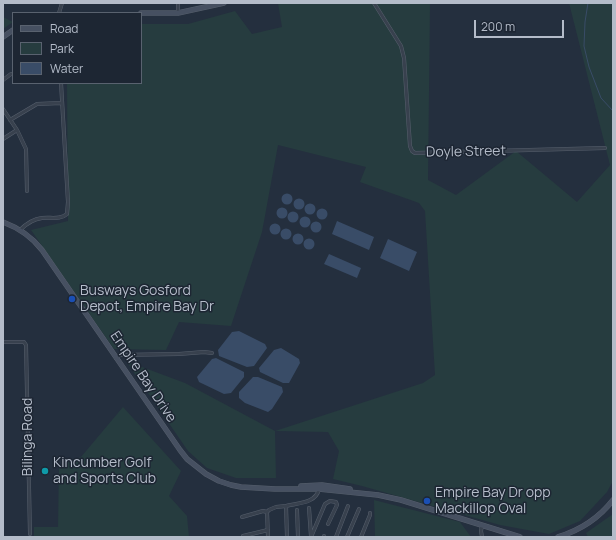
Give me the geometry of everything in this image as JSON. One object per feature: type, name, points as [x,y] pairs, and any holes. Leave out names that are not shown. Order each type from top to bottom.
[{"type":"main road","points":[[142,14],[178,13],[224,3]]},
{"type":"main road","points":[[3,37],[12,31]]},
{"type":"main road","name":"Empire Bay Drive","points":[[3,222],[20,230],[33,240],[42,250],[180,450],[196,467],[213,478],[231,485],[246,488],[319,489],[364,492]]},
{"type":"main road","points":[[305,485],[319,489],[331,486]]},
{"type":"main road","name":"Empire Bay Drive","points":[[272,488],[305,485],[331,486],[356,490],[401,500],[520,537]]},
{"type":"main road","points":[[558,537],[587,524],[601,514],[613,500]]},
{"type":"street","points":[[178,3],[178,13]]},
{"type":"street","name":"Doyle Street","points":[[374,3],[400,46],[404,58],[410,146],[412,151],[415,153],[605,148]]},
{"type":"street","points":[[3,80],[11,74]]},
{"type":"street","points":[[20,230],[33,220],[61,217],[67,214],[68,202],[61,84]]},
{"type":"street","points":[[10,120],[37,104],[62,103]]},
{"type":"street","points":[[3,108],[17,130],[26,149],[27,191]]},
{"type":"street","points":[[3,139],[17,130]]},
{"type":"street","name":"Bilinga Road","points":[[3,342],[24,342],[27,349],[30,534]]},
{"type":"street","points":[[116,358],[120,355],[212,353]]},
{"type":"street","points":[[242,517],[263,511],[267,512],[276,507],[310,500],[316,496],[319,489]]},
{"type":"street","points":[[311,537],[325,504],[330,501],[336,502],[337,505],[328,524]]},
{"type":"street","points":[[286,506],[287,537]]},
{"type":"street","points":[[336,537],[348,506]]},
{"type":"street","points":[[309,508],[311,537]]},
{"type":"street","points":[[347,537],[359,509]]},
{"type":"street","points":[[297,510],[298,537]]},
{"type":"street","points":[[267,512],[268,537]]},
{"type":"street","points":[[361,537],[370,516],[370,512]]},
{"type":"street","points":[[482,525],[482,537]]},
{"type":"street","points":[[243,536],[268,530]]},
{"type":"green space","points":[[278,3],[430,3],[428,180],[456,195],[516,151],[577,202],[610,165],[569,3],[613,3],[613,481],[607,492],[580,521],[549,534],[500,525],[333,479],[339,451],[328,432],[275,431],[423,383],[435,375],[425,211],[419,203],[360,182],[366,167],[278,145],[262,232],[231,326],[179,322],[166,350],[114,349],[31,230],[68,221],[67,84],[142,84],[142,24],[188,24],[235,11],[252,34],[282,27]]},
{"type":"green space","points":[[3,17],[12,23],[3,29]]},
{"type":"green space","points":[[126,361],[185,383],[275,431],[276,478],[236,478],[207,468],[188,451]]},
{"type":"green space","points":[[123,407],[181,471],[169,496],[187,516],[189,537],[34,537],[34,527],[58,527],[59,466],[81,457]]},
{"type":"green space","points":[[374,500],[460,522],[471,537],[375,537]]},
{"type":"green space","points":[[613,514],[613,537],[588,537],[586,533]]},
{"type":"water","points":[[285,194],[289,194],[291,195],[291,203],[285,204],[282,201],[282,197]]},
{"type":"water","points":[[297,199],[301,199],[303,200],[303,208],[297,209],[294,206],[294,202]]},
{"type":"water","points":[[308,204],[312,204],[314,205],[314,213],[308,214],[305,211],[305,207]]},
{"type":"water","points":[[280,208],[284,208],[286,209],[286,217],[280,218],[277,215],[277,211]]},
{"type":"water","points":[[320,209],[324,209],[326,210],[326,218],[320,219],[317,216],[317,212]]},
{"type":"water","points":[[291,212],[295,212],[297,213],[297,221],[291,222],[288,219],[288,215]]},
{"type":"water","points":[[303,217],[307,217],[309,218],[309,226],[303,227],[300,224],[300,220]]},
{"type":"water","points":[[337,221],[374,237],[369,250],[332,234]]},
{"type":"water","points":[[314,222],[318,222],[320,223],[320,231],[314,232],[311,229],[311,225]]},
{"type":"water","points":[[273,224],[277,224],[279,225],[279,233],[273,234],[270,231],[270,227]]},
{"type":"water","points":[[284,229],[288,229],[290,230],[290,238],[284,239],[281,236],[281,232]]},
{"type":"water","points":[[296,234],[300,234],[302,235],[302,243],[296,244],[293,241],[293,237]]},
{"type":"water","points":[[307,239],[311,239],[313,240],[313,248],[307,249],[304,246],[304,242]]},
{"type":"water","points":[[388,239],[417,252],[409,271],[380,258]]},
{"type":"water","points":[[329,254],[361,268],[357,278],[324,264]]},
{"type":"water","points":[[239,331],[265,344],[267,348],[254,366],[247,367],[219,356],[218,350],[232,332]]},
{"type":"water","points":[[281,348],[299,359],[300,363],[289,383],[283,383],[260,372],[259,368],[274,350]]},
{"type":"water","points":[[216,358],[244,372],[244,377],[231,393],[224,394],[199,382],[197,377],[212,359]]},
{"type":"water","points":[[253,377],[258,377],[282,387],[283,392],[272,409],[268,412],[245,403],[239,398],[239,392]]},
{"type":"waterway","points":[[588,3],[585,22],[584,46],[589,67],[601,98],[613,111]]},
{"type":"place","name":"Busways Gosford Depot, Empire Bay Dr","points":[[72,299]]},
{"type":"place","name":"Kincumber Golf and Sports Club","points":[[45,471]]},
{"type":"place","name":"Empire Bay Dr opp Mackillop Oval","points":[[427,501]]}]
